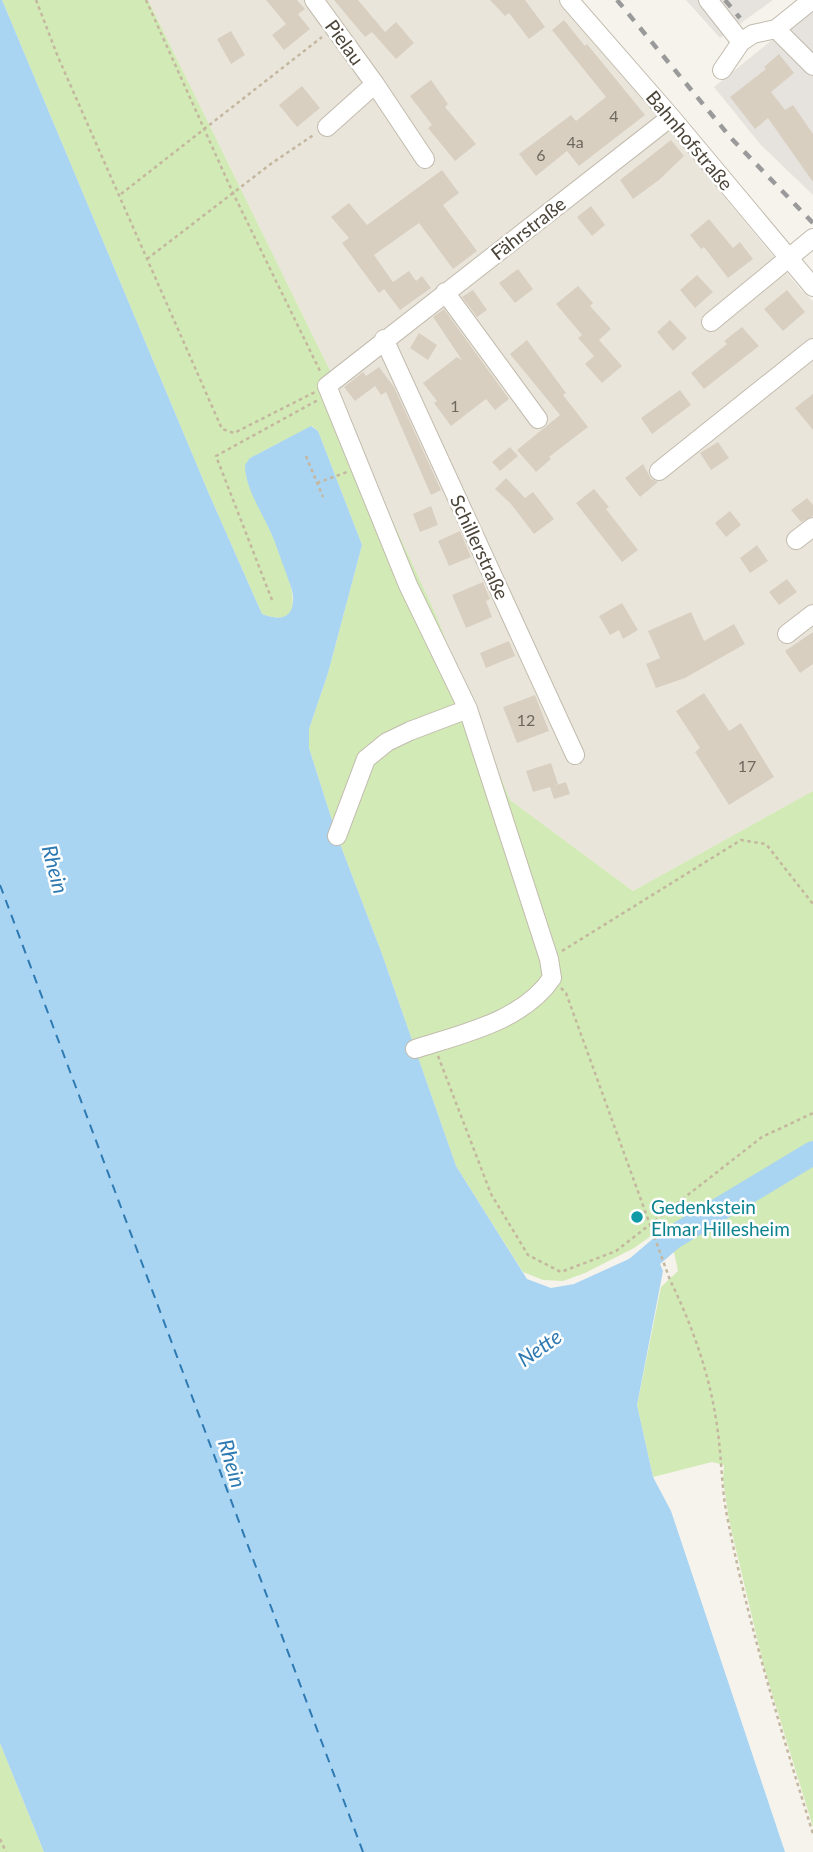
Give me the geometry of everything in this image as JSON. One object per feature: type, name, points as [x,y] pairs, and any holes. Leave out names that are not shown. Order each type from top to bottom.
[{"type":"street","name":"Pielau","points":[[314,0],[425,159]]},
{"type":"street","name":"Bahnhofstraße","points":[[569,0],[813,287]]},
{"type":"street","points":[[708,0],[741,42]]},
{"type":"street","points":[[722,70],[741,42],[753,34],[776,29],[812,0]]},
{"type":"street","points":[[776,29],[813,66]]},
{"type":"street","name":"Pielau","points":[[327,127],[375,84]]},
{"type":"street","name":"Fährstraße","points":[[329,390],[384,339],[671,117]]},
{"type":"street","points":[[711,322],[813,239]]},
{"type":"street","points":[[445,292],[538,419]]},
{"type":"street","name":"Schillerstraße","points":[[384,339],[575,755]]},
{"type":"street","points":[[659,471],[813,348]]},
{"type":"street","points":[[329,390],[408,585],[468,709],[549,959],[552,978],[542,992],[508,1016],[415,1049]]},
{"type":"street","points":[[796,540],[813,527]]},
{"type":"street","points":[[787,634],[813,614]]},
{"type":"street","points":[[337,836],[366,759],[387,742],[468,709]]},
{"type":"path","points":[[36,0],[58,57],[121,194],[222,429],[234,433],[329,390]]},
{"type":"path","points":[[146,0],[233,193],[329,390]]},
{"type":"path","points":[[121,194],[334,27]]},
{"type":"path","points":[[147,259],[300,142]]},
{"type":"path","points":[[272,600],[216,457],[329,390]]},
{"type":"path","points":[[306,456],[323,497]]},
{"type":"path","points":[[317,483],[360,467]]},
{"type":"path","points":[[549,959],[741,840],[766,844],[813,904]]},
{"type":"path","points":[[552,978],[566,993],[670,1280],[691,1322],[717,1426],[727,1520],[762,1667],[813,1834]]},
{"type":"path","points":[[433,1044],[491,1194],[528,1255],[561,1272],[616,1251],[762,1137],[813,1113]]},
{"type":"path","points":[[0,1839],[5,1852]]},
{"type":"shaded area","points":[[148,0],[558,0],[647,103],[800,289],[813,301],[813,791],[633,891],[510,800],[436,615],[342,411],[338,387]]},
{"type":"shaded area","points":[[686,0],[773,0],[720,38]]},
{"type":"shaded area","points":[[813,7],[813,195],[760,144],[714,87]]},
{"type":"green space","points":[[2,0],[148,0],[338,387],[342,411],[436,615],[510,800],[633,891],[813,791],[813,1827],[764,1667],[729,1520],[723,1479],[724,1465],[712,1462],[653,1477],[637,1405],[661,1287],[678,1271],[668,1224],[634,1248],[563,1281],[543,1280],[523,1272],[456,1166],[382,954],[337,836],[309,748],[309,729],[328,673],[362,545],[318,431],[312,426],[250,458],[246,474],[250,487],[272,534],[291,587],[292,607],[283,617],[262,614]]},
{"type":"green space","points":[[0,1743],[44,1852],[0,1852]]},
{"type":"water","name":"Rhein","points":[[0,0],[209,494],[262,614],[267,616],[277,618],[290,613],[293,593],[274,540],[248,484],[245,465],[250,458],[311,426],[318,431],[362,545],[328,673],[309,729],[309,748],[337,836],[382,954],[456,1166],[527,1279],[551,1288],[574,1284],[653,1248],[663,1271],[637,1405],[653,1477],[671,1511],[785,1852],[44,1852],[0,1743]]},
{"type":"building","points":[[266,0],[297,0],[305,9],[298,14],[310,29],[284,50],[272,35],[286,24]]},
{"type":"building","points":[[334,0],[358,0],[385,32],[396,22],[414,43],[396,59],[372,32],[365,37]]},
{"type":"building","points":[[490,0],[525,0],[545,27],[529,39],[509,13],[505,16]]},
{"type":"building","points":[[564,20],[645,115],[579,166],[567,151],[536,176],[519,154],[571,115],[576,121],[606,97],[552,30]]},
{"type":"building","points":[[231,31],[245,55],[231,64],[217,39]]},
{"type":"building","points":[[779,54],[794,73],[771,92],[785,110],[793,105],[813,134],[813,182],[768,118],[755,129],[730,97],[766,69],[764,67]]},
{"type":"building","points":[[431,80],[448,104],[445,107],[476,144],[455,161],[428,128],[432,125],[410,96]]},
{"type":"building","points":[[302,86],[320,108],[297,127],[279,105]]},
{"type":"building","points":[[671,140],[684,156],[659,180],[633,199],[620,180]]},
{"type":"building","points":[[442,170],[459,193],[443,205],[477,251],[453,269],[419,223],[374,255],[393,282],[409,271],[416,281],[422,276],[431,288],[400,310],[384,289],[379,293],[342,243],[349,238],[331,217],[349,203],[367,225]]},
{"type":"building","points":[[591,206],[605,225],[592,236],[577,217]]},
{"type":"building","points":[[709,219],[733,248],[740,242],[753,259],[728,278],[704,247],[701,249],[690,235]]},
{"type":"building","points":[[518,269],[533,289],[515,303],[499,283]]},
{"type":"building","points":[[697,275],[713,292],[695,308],[680,290]]},
{"type":"building","points":[[578,286],[593,303],[590,306],[611,329],[599,340],[622,366],[602,383],[585,364],[594,356],[578,338],[582,335],[556,304]]},
{"type":"building","points":[[473,290],[487,310],[477,317],[462,297]]},
{"type":"building","points":[[787,290],[805,312],[783,331],[764,309]]},
{"type":"building","points":[[444,309],[509,399],[495,410],[486,399],[451,426],[423,383],[457,357],[462,360],[433,317]]},
{"type":"building","points":[[670,320],[687,338],[673,351],[657,332]]},
{"type":"building","points":[[742,327],[759,346],[704,389],[691,373],[727,344],[724,341]]},
{"type":"building","points":[[419,333],[437,345],[428,360],[410,348]]},
{"type":"building","points":[[527,340],[588,427],[549,457],[551,459],[536,472],[517,450],[560,415],[510,354]]},
{"type":"building","points":[[379,367],[394,387],[441,490],[431,495],[386,392],[381,395],[375,386],[355,401],[344,387],[363,372],[366,376]]},
{"type":"building","points":[[680,390],[691,405],[652,434],[641,418]]},
{"type":"building","points":[[813,394],[813,430],[795,408]]},
{"type":"building","points":[[718,442],[729,458],[711,470],[700,453]]},
{"type":"building","points":[[510,447],[518,456],[500,471],[492,462]]},
{"type":"building","points":[[643,464],[651,479],[658,482],[640,497],[625,478]]},
{"type":"building","points":[[506,478],[525,498],[533,492],[554,519],[534,534],[511,504],[495,489]]},
{"type":"building","points":[[594,489],[638,550],[622,562],[576,503]]},
{"type":"building","points":[[807,498],[813,505],[813,516],[801,522],[791,510]]},
{"type":"building","points":[[431,506],[438,525],[420,532],[413,514]]},
{"type":"building","points":[[730,511],[741,525],[726,537],[715,523]]},
{"type":"building","points":[[460,531],[471,557],[449,566],[438,541]]},
{"type":"building","points":[[757,545],[768,561],[750,573],[740,558]]},
{"type":"building","points":[[787,579],[797,592],[779,605],[769,592]]},
{"type":"building","points":[[483,582],[490,599],[486,601],[492,617],[466,628],[452,595]]},
{"type":"building","points":[[622,603],[638,630],[623,639],[619,630],[610,635],[599,616]]},
{"type":"building","points":[[691,612],[704,641],[734,624],[745,644],[685,678],[656,688],[646,664],[660,658],[648,631]]},
{"type":"building","points":[[813,632],[813,664],[800,673],[785,651]]},
{"type":"building","points":[[509,641],[515,656],[486,668],[480,653]]},
{"type":"building","points":[[704,693],[729,731],[741,723],[774,777],[729,805],[695,752],[700,748],[676,711]]},
{"type":"building","points":[[535,695],[549,731],[517,743],[503,707]]},
{"type":"building","points":[[551,763],[558,784],[553,786],[566,782],[570,794],[554,799],[550,787],[533,792],[526,771]]},
{"type":"waterway","name":"Nette","points":[[630,1274],[672,1238],[813,1153]]},
{"type":"ferry route","points":[[0,885],[363,1852]]},
{"type":"railway","points":[[617,0],[731,138],[813,223]]},
{"type":"railway","points":[[725,0],[740,18]]},
{"type":"place","name":"Gedenkstein Elmar Hillesheim","points":[[637,1217]]}]
